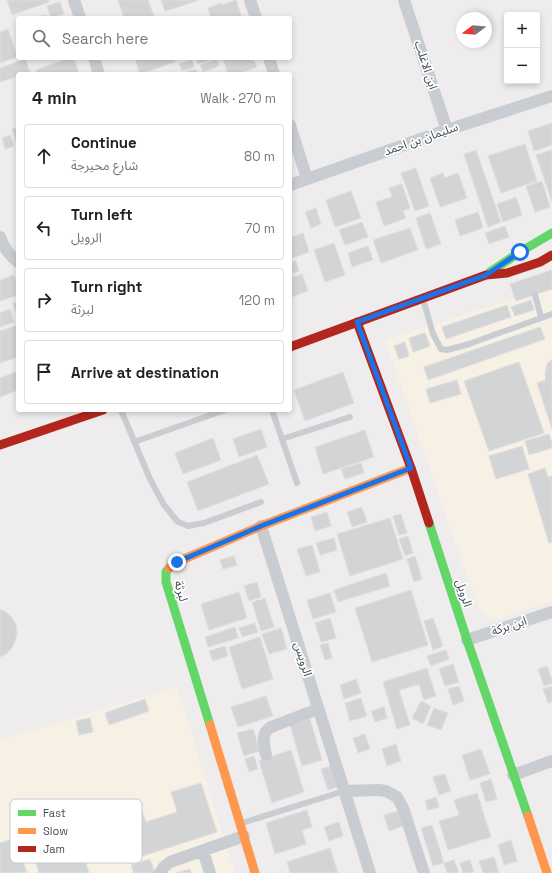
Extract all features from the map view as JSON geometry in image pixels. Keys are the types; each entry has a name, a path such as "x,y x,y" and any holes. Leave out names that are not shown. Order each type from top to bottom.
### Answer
{"street":[{"path":"74,0 79,16"},
{"path":"250,0 255,16"},
{"name":"ابن الاغلب","path":"404,0 447,130"},
{"path":"95,60 98,72"},
{"path":"270,60 273,72"},
{"name":"سليمان بن احمد","path":"292,184 447,130 552,96"},
{"path":"292,131 307,179"},
{"path":"293,343 357,322 486,275 552,233"},
{"path":"0,237 10,256 16,260"},
{"path":"486,275 526,269 552,255"},
{"name":"الرويل","path":"357,322 411,468 467,640 513,775 548,871"},
{"path":"0,445 97,412"},
{"name":"لبرثة","path":"255,873 166,582 166,570 177,562 261,526 411,468"},
{"name":"الرويس","path":"261,526 370,873"},
{"name":"ابن بركة","path":"467,640 552,612"},
{"path":"266,755 263,741 266,730 318,709"},
{"path":"513,775 552,761"},
{"path":"344,791 379,790 386,791 396,797 403,808 424,873"},
{"path":"160,873 170,862 244,836"},
{"path":"203,851 210,873"}],"lane":[{"path":"535,295 541,317"},
{"path":"423,298 433,334 441,349 447,350 469,344 552,314"},
{"path":"122,412 150,479 164,505 178,522 188,526 204,523 261,502"},
{"path":"134,442 219,412"},
{"path":"273,412 297,483"},
{"path":"282,439 350,417"},
{"path":"240,823 344,791"}],"shaded area":[{"path":"552,286 552,601 493,621 479,611 385,340"},
{"path":"177,687 235,873 0,873 0,740"}],"building":[{"path":"7,0 49,0 49,2 12,15"},
{"path":"118,0 148,0 154,16 123,16"},
{"path":"161,0 197,0 197,1 165,11"},
{"path":"236,0 241,16 210,16 208,8 221,3 222,5"},
{"path":"60,2 64,14 50,16 47,6"},
{"path":"8,29 16,57 0,63 0,32"},
{"path":"25,60 30,72 16,72 16,77 0,82 0,68"},
{"path":"64,60 75,60 78,72 36,72 36,70"},
{"path":"136,60 174,60 175,62 146,72 139,72"},
{"path":"192,60 194,67 182,71 179,64"},
{"path":"197,60 209,60 198,64"},
{"path":"217,60 219,66 203,72 200,65"},
{"path":"224,60 254,60 257,67 243,72 227,72"},
{"path":"196,69 197,72 186,72"},
{"path":"552,123 552,145 534,151 528,131"},
{"path":"16,128 16,142 12,129"},
{"path":"10,135 14,146 5,149 2,138"},
{"path":"525,144 537,181 501,193 488,156"},
{"path":"476,150 501,222 488,227 464,154"},
{"path":"552,150 552,202 536,155"},
{"path":"416,168 429,206 415,211 401,173"},
{"path":"443,173 445,178 458,173 467,198 440,207 430,178"},
{"path":"542,181 550,207 535,212 526,186"},
{"path":"402,184 410,208 403,211 406,218 384,226 376,202 392,197 389,188"},
{"path":"351,191 361,218 335,227 326,200"},
{"path":"516,197 522,215 503,222 497,204"},
{"path":"316,208 321,224 311,228 305,212"},
{"path":"478,212 483,228 460,236 455,220"},
{"path":"430,213 441,244 426,249 416,218"},
{"path":"362,222 368,237 345,245 339,230"},
{"path":"505,226 509,237 489,244 485,233"},
{"path":"410,228 418,250 381,263 373,240"},
{"path":"303,233 309,252 292,258 292,237"},
{"path":"334,243 345,275 325,282 314,250"},
{"path":"368,246 373,260 352,267 348,253"},
{"path":"296,261 299,271 292,273 292,262"},
{"path":"552,270 552,289 516,301 510,284"},
{"path":"302,274 308,291 292,297 292,277"},
{"path":"14,275 16,281 16,296 0,301 0,280"},
{"path":"531,300 534,310 515,316 511,307"},
{"path":"16,303 16,312 13,304"},
{"path":"507,305 511,317 446,339 442,327"},
{"path":"10,309 14,322 0,327 0,313"},
{"path":"16,326 16,358 0,363 0,331"},
{"path":"540,327 545,339 428,380 424,367"},
{"path":"425,333 430,346 413,352 409,338"},
{"path":"405,342 409,356 399,359 394,346"},
{"path":"552,359 552,429 537,383 546,380 546,368"},
{"path":"519,362 544,433 489,451 464,381"},
{"path":"16,372 16,391 0,397 0,378"},
{"path":"343,372 354,403 305,421 294,390"},
{"path":"457,380 461,394 430,403 426,389"},
{"path":"261,429 267,447 239,457 233,439"},
{"path":"365,430 374,457 323,474 315,447"},
{"path":"549,434 552,448 529,455 525,441"},
{"path":"213,438 221,460 183,474 175,453"},
{"path":"522,446 529,469 496,479 489,456"},
{"path":"257,455 269,484 198,511 187,482"},
{"path":"361,463 364,473 345,479 341,469"},
{"path":"545,468 548,477 552,476 552,542 549,543 528,474"},
{"path":"362,507 367,522 352,527 347,512"},
{"path":"327,512 331,526 315,531 311,517"},
{"path":"401,514 407,533 399,535 393,516"},
{"path":"390,518 403,559 350,576 337,534"},
{"path":"408,536 413,553 405,556 399,539"},
{"path":"334,538 337,550 320,555 316,543"},
{"path":"312,545 320,572 306,576 297,549"},
{"path":"234,556 237,565 223,569 220,560"},
{"path":"415,556 422,579 414,582 407,559"},
{"path":"386,573 390,586 338,602 334,590"},
{"path":"257,582 261,597 249,601 244,586"},
{"path":"411,590 428,645 372,662 355,608"},
{"path":"239,592 247,618 209,630 201,604"},
{"path":"330,593 336,612 313,619 307,600"},
{"path":"265,598 274,627 261,631 252,602"},
{"path":"0,609 12,618 16,625 17,633 12,648 0,657"},
{"path":"330,618 336,638 321,642 315,623"},
{"path":"433,618 443,646 433,650 424,621"},
{"path":"255,623 258,632 242,637 239,628"},
{"path":"235,627 238,638 208,647 205,637"},
{"path":"281,628 287,649 269,654 262,634"},
{"path":"260,637 273,679 242,689 229,647"},
{"path":"328,643 332,658 325,660 320,645"},
{"path":"225,646 228,656 213,661 209,651"},
{"path":"446,650 449,659 431,666 427,656"},
{"path":"453,664 459,682 445,686 439,669"},
{"path":"547,666 552,683 544,686 538,669"},
{"path":"427,668 436,696 424,700 419,684 399,690 410,725 397,729 383,682"},
{"path":"356,679 361,693 344,699 340,685"},
{"path":"459,686 464,701 453,705 448,689"},
{"path":"552,686 552,702 548,703 543,689"},
{"path":"266,696 273,716 238,727 231,707"},
{"path":"361,698 367,716 350,721 345,703"},
{"path":"145,699 149,711 109,725 105,713"},
{"path":"421,701 431,706 423,724 412,718"},
{"path":"384,707 387,718 375,722 371,711"},
{"path":"434,708 448,713 441,730 427,725"},
{"path":"90,718 93,732 79,735 76,721"},
{"path":"310,719 322,760 302,766 290,725"},
{"path":"253,729 260,751 244,756 237,733"},
{"path":"365,734 370,749 358,753 353,738"},
{"path":"396,744 401,761 387,766 382,749"},
{"path":"481,749 490,774 470,780 462,755"},
{"path":"291,750 304,792 272,803 259,761"},
{"path":"254,756 258,769 249,772 245,759"},
{"path":"334,765 340,786 328,790 321,769"},
{"path":"445,774 451,791 439,795 433,777"},
{"path":"491,779 497,799 486,802 480,783"},
{"path":"201,783 217,832 142,856 142,811 146,822 177,812 171,792"},
{"path":"477,793 491,837 448,850 439,821 459,815 454,800"},
{"path":"436,797 439,807 428,810 425,801"},
{"path":"307,810 312,827 302,830 306,844 275,854 266,823"},
{"path":"398,811 403,826 389,831 384,815"},
{"path":"339,822 343,836 329,841 324,827"},
{"path":"432,825 444,863 433,866 421,828"},
{"path":"10,840 10,863 23,863 27,872 0,873 0,843"},
{"path":"511,840 517,861 504,865 498,845"},
{"path":"330,848 338,873 290,873 287,862"},
{"path":"494,857 499,873 483,873 479,861"},
{"path":"150,859 155,873 134,873 131,865 142,863 142,862"},
{"path":"454,860 459,873 447,873 444,863"},
{"path":"470,860 474,872 463,873 460,863"},
{"path":"36,863 86,863 89,873 39,873"},
{"path":"190,869 191,873 176,873"}],"traffic: fast":[{"path":"490,272 552,233"},
{"path":"429,523 467,640 528,816"},
{"path":"169,568 166,572 166,582 210,725"}],"traffic: slow":[{"path":"169,568 177,562 261,526 411,468"},
{"path":"210,725 255,873"},
{"path":"528,816 547,873"}],"traffic: jam":[{"path":"292,346 486,275 507,273 540,262 552,255"},
{"path":"357,322 411,468 429,523"},
{"path":"0,445 97,412"}],"route":[{"path":"177,562 261,526 411,468 357,322 486,275 520,252"}]}
